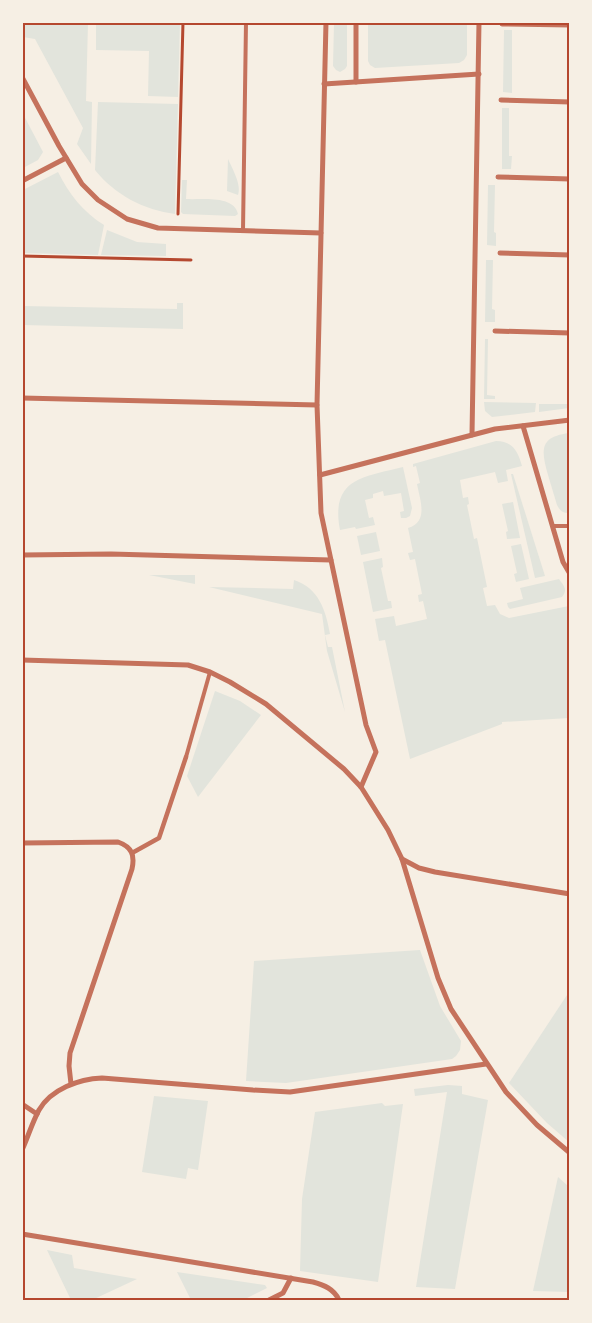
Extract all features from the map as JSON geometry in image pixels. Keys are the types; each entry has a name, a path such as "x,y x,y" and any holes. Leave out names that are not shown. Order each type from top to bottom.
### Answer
{"street":[{"path":"326,22 317,405 321,512 366,725 376,752 361,787"},
{"path":"356,22 356,82"},
{"path":"472,435 479,22"},
{"path":"502,24 570,25"},
{"path":"324,84 479,74"},
{"path":"22,77 82,184 104,206 127,219 158,228 322,233"},
{"path":"501,100 570,102"},
{"path":"22,181 66,158"},
{"path":"498,177 570,179"},
{"path":"500,253 570,255"},
{"path":"495,331 570,332"},
{"path":"22,398 317,405"},
{"path":"320,475 495,429 570,420"},
{"path":"523,426 563,562 570,574"},
{"path":"22,554 111,554 330,560"},
{"path":"22,660 188,665 210,672 266,704 344,769 361,787 388,830 402,859 438,978 451,1009 506,1092 537,1125 570,1153"},
{"path":"132,853 159,838 186,757"},
{"path":"22,843 113,842 128,847 134,860 70,1052 71,1084"},
{"path":"402,859 419,868 435,872 570,894"},
{"path":"22,1150 37,1114 46,1101 71,1084 81,1081 102,1078 290,1092 486,1064"},
{"path":"22,1104 37,1114"},
{"path":"22,1234 313,1282 329,1288 339,1300"},
{"path":"269,1300 283,1293 292,1278"}],"lane":[{"path":"244,230 246,22"},
{"path":"553,526 570,526"},
{"path":"186,757 210,672"}],"path":[{"path":"178,214 183,22"},
{"path":"22,256 191,260"}],"shaded area":[{"path":"23,22 88,23 86,101 92,102 91,164 77,144 83,128 35,39 23,37"},
{"path":"96,23 180,23 178,97 148,96 149,51 96,50"},
{"path":"334,23 347,23 347,66 340,72 333,66"},
{"path":"368,23 467,23 467,55 459,63 375,68 368,61"},
{"path":"504,30 512,30 512,93 503,92"},
{"path":"98,102 178,104 175,214 152,209 131,200 112,187 95,170"},
{"path":"502,108 509,108 509,156 512,156 511,169 502,169"},
{"path":"22,112 43,152 38,160 23,168"},
{"path":"228,159 238,182 238,195 227,191"},
{"path":"58,172 77,202 104,225 98,255 23,253 23,190"},
{"path":"182,180 187,180 186,199 224,201 235,208 238,214 235,216 183,214 181,212"},
{"path":"488,185 495,185 494,232 496,233 496,246 487,245"},
{"path":"107,230 137,242 166,244 166,256 101,255"},
{"path":"486,260 493,260 492,309 495,310 495,322 485,322"},
{"path":"177,303 183,303 183,329 23,325 23,306 177,309"},
{"path":"485,339 488,339 487,395 495,396 495,399 484,399"},
{"path":"484,402 536,403 535,412 492,417 485,411"},
{"path":"539,404 569,404 569,408 539,412"},
{"path":"569,433 569,513 565,513 557,505 544,452 547,441 559,435"},
{"path":"496,441 511,445 519,456 522,466 506,470 508,481 498,483 495,472 460,480 463,498 468,497 469,504 467,505 474,539 477,538 487,587 483,588 487,606 495,605 500,614 509,618 569,606 569,718 502,722 502,724 410,759 385,640 379,641 375,619 394,616 396,626 427,619 423,601 419,602 418,595 422,594 415,559 410,560 408,553 413,552 408,528 419,521 422,510 417,484 420,483 416,466 413,467 413,464"},
{"path":"403,467 412,508 410,516 401,518 400,512 404,511 401,493 384,496 383,491 373,494 373,498 365,500 369,518 373,517 375,525 340,530 338,513 340,500 345,490 363,478"},
{"path":"511,474 513,474 545,576 535,578"},
{"path":"513,502 520,538 507,539 506,532 508,531 502,504"},
{"path":"376,532 380,551 361,555 357,536"},
{"path":"521,544 529,579 516,582 514,574 517,573 511,546"},
{"path":"382,558 383,567 381,568 388,601 391,601 392,608 373,612 363,562"},
{"path":"149,575 195,575 195,584"},
{"path":"559,579 565,590 562,597 510,609 508,607 507,603 523,599 520,588"},
{"path":"294,580 310,589 320,601 330,634 325,635 328,647 332,647 345,712 327,651 322,614 209,587 293,589"},
{"path":"215,691 240,701 261,715 198,797 187,776"},
{"path":"420,950 440,1006 461,1041 460,1050 456,1056 452,1059 286,1083 246,1081 254,961"},
{"path":"569,992 569,1142 547,1123 509,1083"},
{"path":"448,1085 462,1086 462,1094 488,1100 455,1289 416,1287 447,1092 415,1096 414,1089"},
{"path":"154,1096 208,1101 198,1170 188,1168 186,1179 142,1172"},
{"path":"382,1103 385,1106 403,1104 378,1282 300,1271 302,1199 315,1112"},
{"path":"558,1177 569,1187 569,1292 533,1291"},
{"path":"47,1250 72,1255 74,1268 137,1279 92,1300 71,1300"},
{"path":"177,1272 265,1285 267,1288 243,1300 191,1300"}]}
